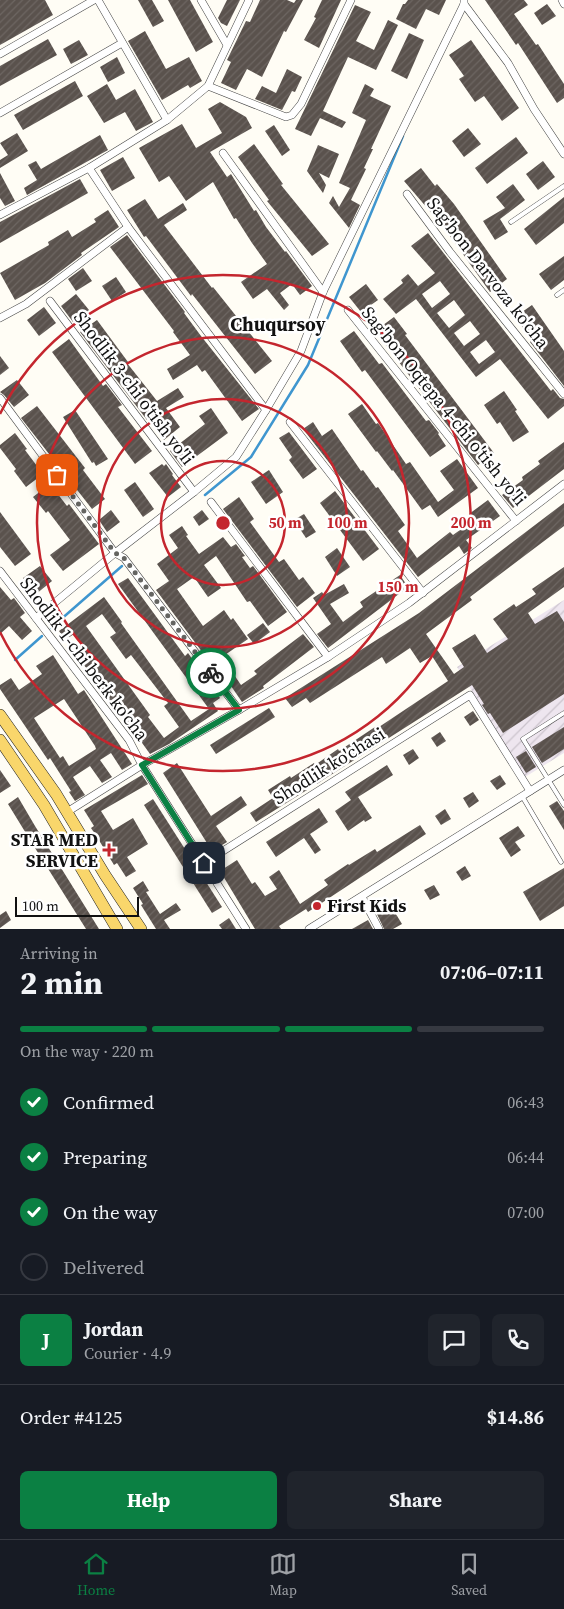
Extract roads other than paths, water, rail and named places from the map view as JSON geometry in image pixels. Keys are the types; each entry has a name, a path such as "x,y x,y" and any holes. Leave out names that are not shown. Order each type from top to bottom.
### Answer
{"main road":[{"path":"0,715 38,766 105,875 141,929"},
{"path":"0,740 53,821 117,929"},
{"path":"53,821 67,812"}],"street":[{"path":"0,54 96,0 167,120"},
{"path":"201,0 227,45"},
{"path":"0,214 89,168 167,120 208,86 249,0"},
{"path":"208,86 286,118 292,115 301,104 351,0"},
{"path":"562,0 564,4"},
{"path":"36,618 236,457 301,351 323,292 464,2 508,62 534,109 564,154"},
{"path":"0,113 122,43"},
{"path":"223,154 323,292"},
{"path":"89,168 128,226 266,410"},
{"name":"Sag'bon Darvoza ko'cha","path":"407,194 450,252 564,394"},
{"path":"0,318 26,304 128,226"},
{"name":"Shodlik 3-chi o'tish yo'li","path":"50,301 194,492"},
{"name":"Sag'bon Oqtepa 4-chi o'tish yo'li","path":"348,310 516,521"},
{"path":"0,398 115,553 124,558 239,710"},
{"path":"290,422 423,593"},
{"path":"67,812 142,765 328,657 423,593 564,484"},
{"path":"211,502 328,657"},
{"name":"Shodlik 1-chi berk ko'cha","path":"0,571 129,740 142,765 246,929"},
{"name":"Shodlik ko'chasi","path":"204,863 470,695 530,791"},
{"path":"309,929 564,770"},
{"path":"362,897 379,929"}],"lane":[{"path":"511,222 564,186"},
{"path":"557,295 564,290"},
{"path":"564,714 523,739 564,805"},
{"path":"522,796 561,862"}],"waterway":[{"path":"205,495 251,457 308,365 403,136"},
{"path":"51,628 122,566"},
{"path":"15,660 42,636"}],"place":[{"name":"STAR MED SERVICE","path":"109,850"},
{"name":"First Kids","path":"317,906"}],"district":[{"name":"Chuqursoy","path":"278,324"}]}
